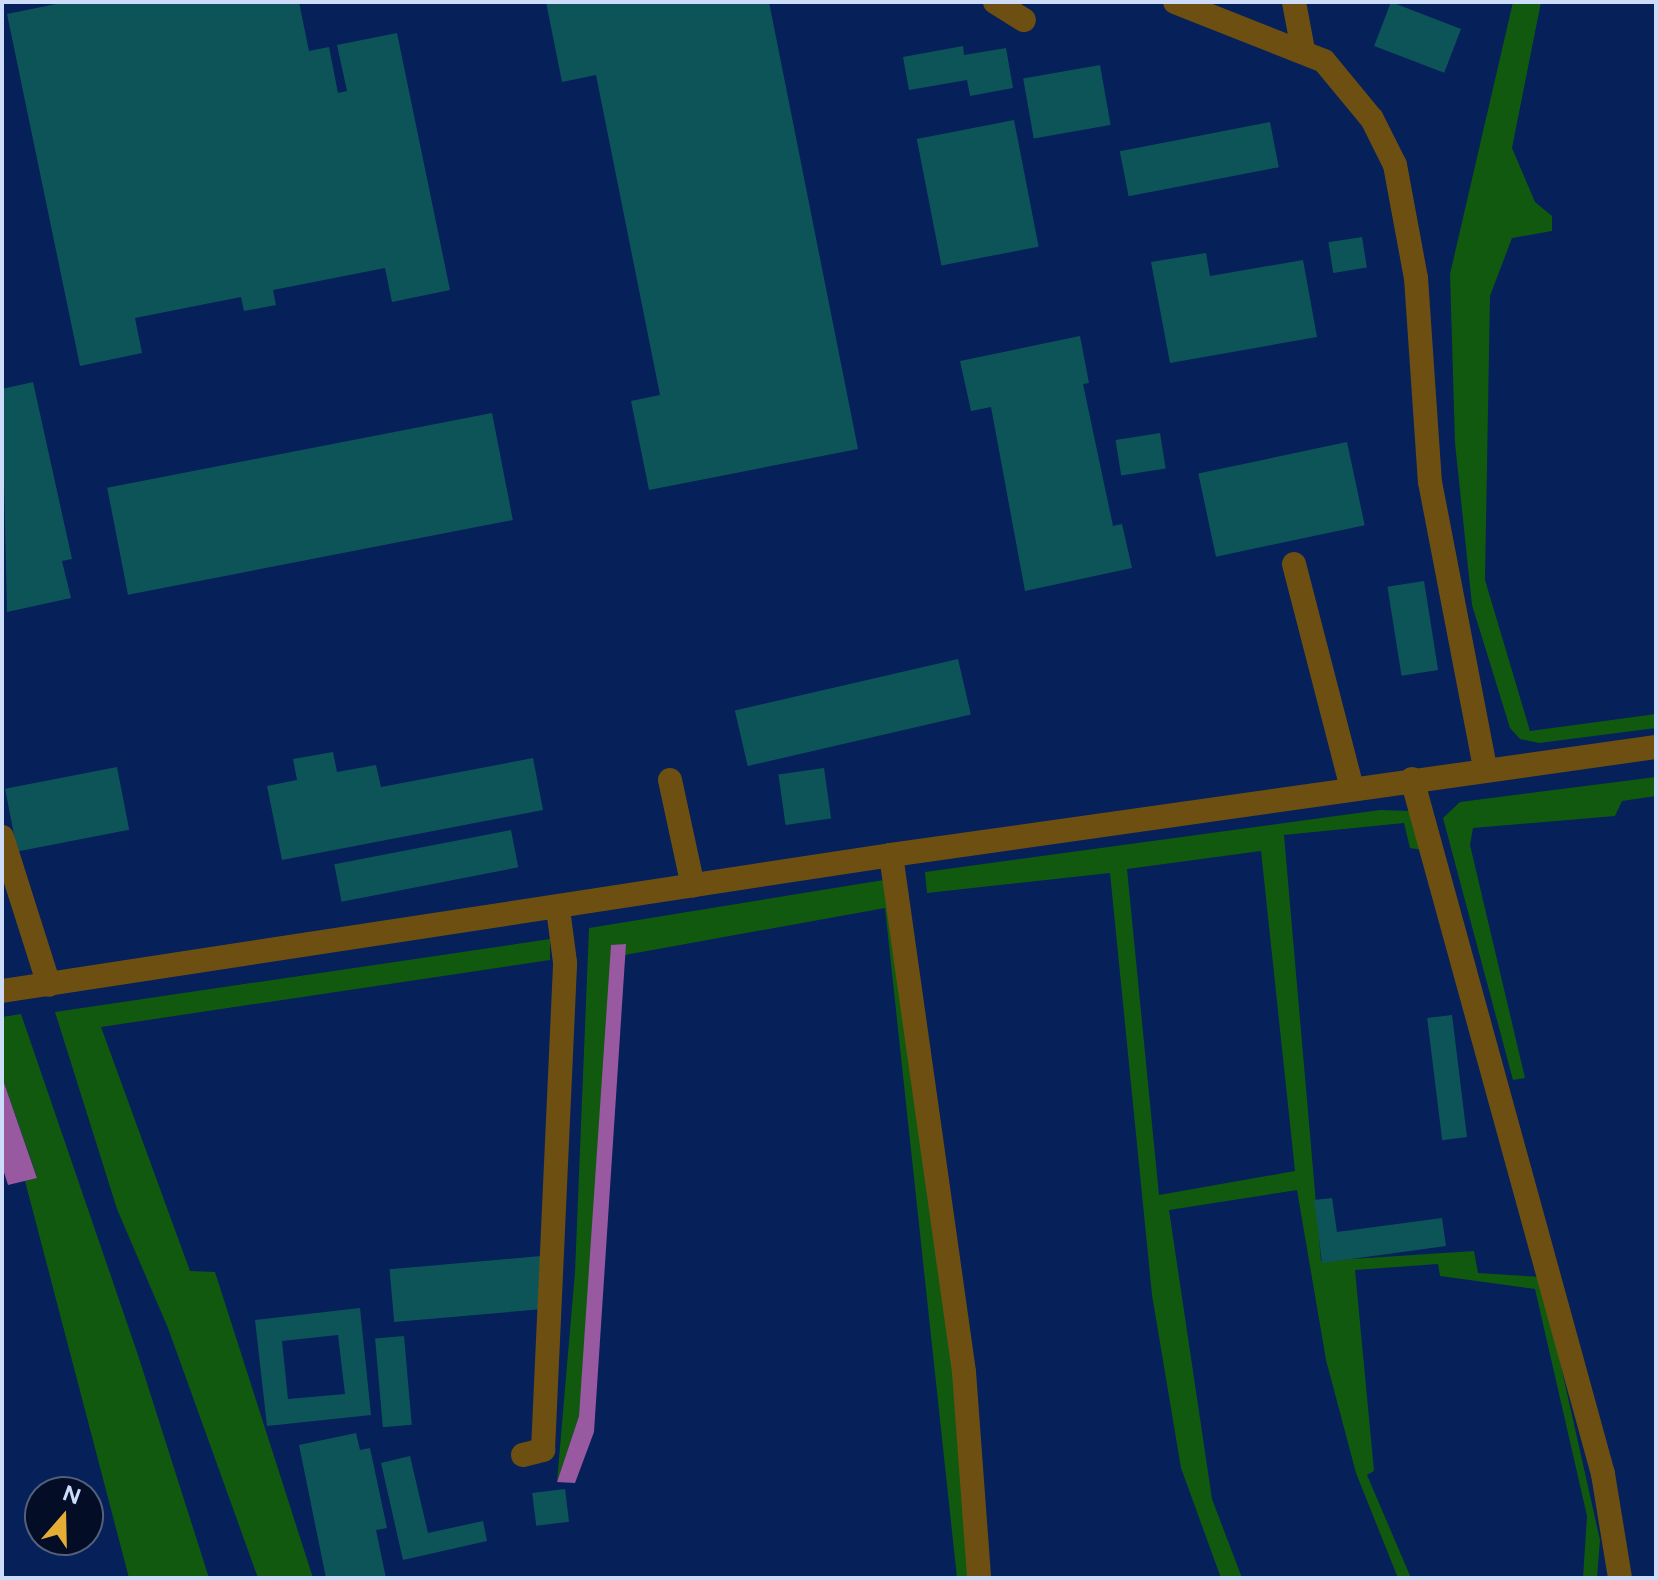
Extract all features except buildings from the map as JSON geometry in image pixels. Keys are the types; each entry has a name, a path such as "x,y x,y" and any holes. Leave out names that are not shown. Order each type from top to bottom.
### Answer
{"street":[{"path":"995,2 1024,20"},
{"path":"1175,2 1225,27 1303,50 1324,61 1354,93 1395,165 1416,278 1430,482 1485,768"},
{"path":"1294,2 1303,50"},
{"path":"1294,564 1352,788"},
{"path":"2,991 558,909 891,855 1485,768 1656,747"},
{"path":"1412,779 1603,1474 1620,1578"},
{"path":"670,780 693,886"},
{"path":"2,837 49,985"},
{"path":"891,855 964,1372 979,1578"},
{"path":"523,1455 543,1450 565,962 558,909"}],"green space":[{"path":"1513,2 1541,2 1512,148 1535,202 1552,216 1552,231 1512,238 1490,296 1485,580 1530,731 1656,714 1656,728 1539,743 1520,739 1510,728 1472,605 1455,443 1450,274"},
{"path":"1656,777 1656,796 1622,801 1615,816 1473,828 1470,845 1525,1078 1513,1080 1443,818 1460,802"},
{"path":"1380,810 1411,811 1422,850 1410,848 1404,823 1284,835 1321,1261 1474,1251 1478,1273 1541,1277 1600,1540 1597,1578 1583,1578 1587,1516 1535,1289 1440,1276 1438,1264 1355,1270 1374,1471 1367,1475 1411,1578 1398,1578 1356,1473 1326,1360 1297,1190 1169,1210 1212,1499 1242,1578 1221,1578 1181,1468 1152,1295 1110,873 927,893 925,872","holes":["1261,851 1295,1171 1159,1195 1127,869"]},
{"path":"896,878 985,1578 957,1578 885,908 625,955 579,1416 557,1482 575,1272 589,928"},
{"path":"550,939 550,960 101,1027 190,1271 215,1272 313,1578 258,1578 168,1328 117,1209 55,1012"},
{"path":"21,1014 138,1355 209,1578 129,1578 25,1181 37,1177 2,1077 2,1017"}],"shaded area":[{"path":"626,944 594,1432 575,1483 557,1482 579,1416 611,945"},
{"path":"2,1077 37,1178 8,1185 2,1166"}]}
